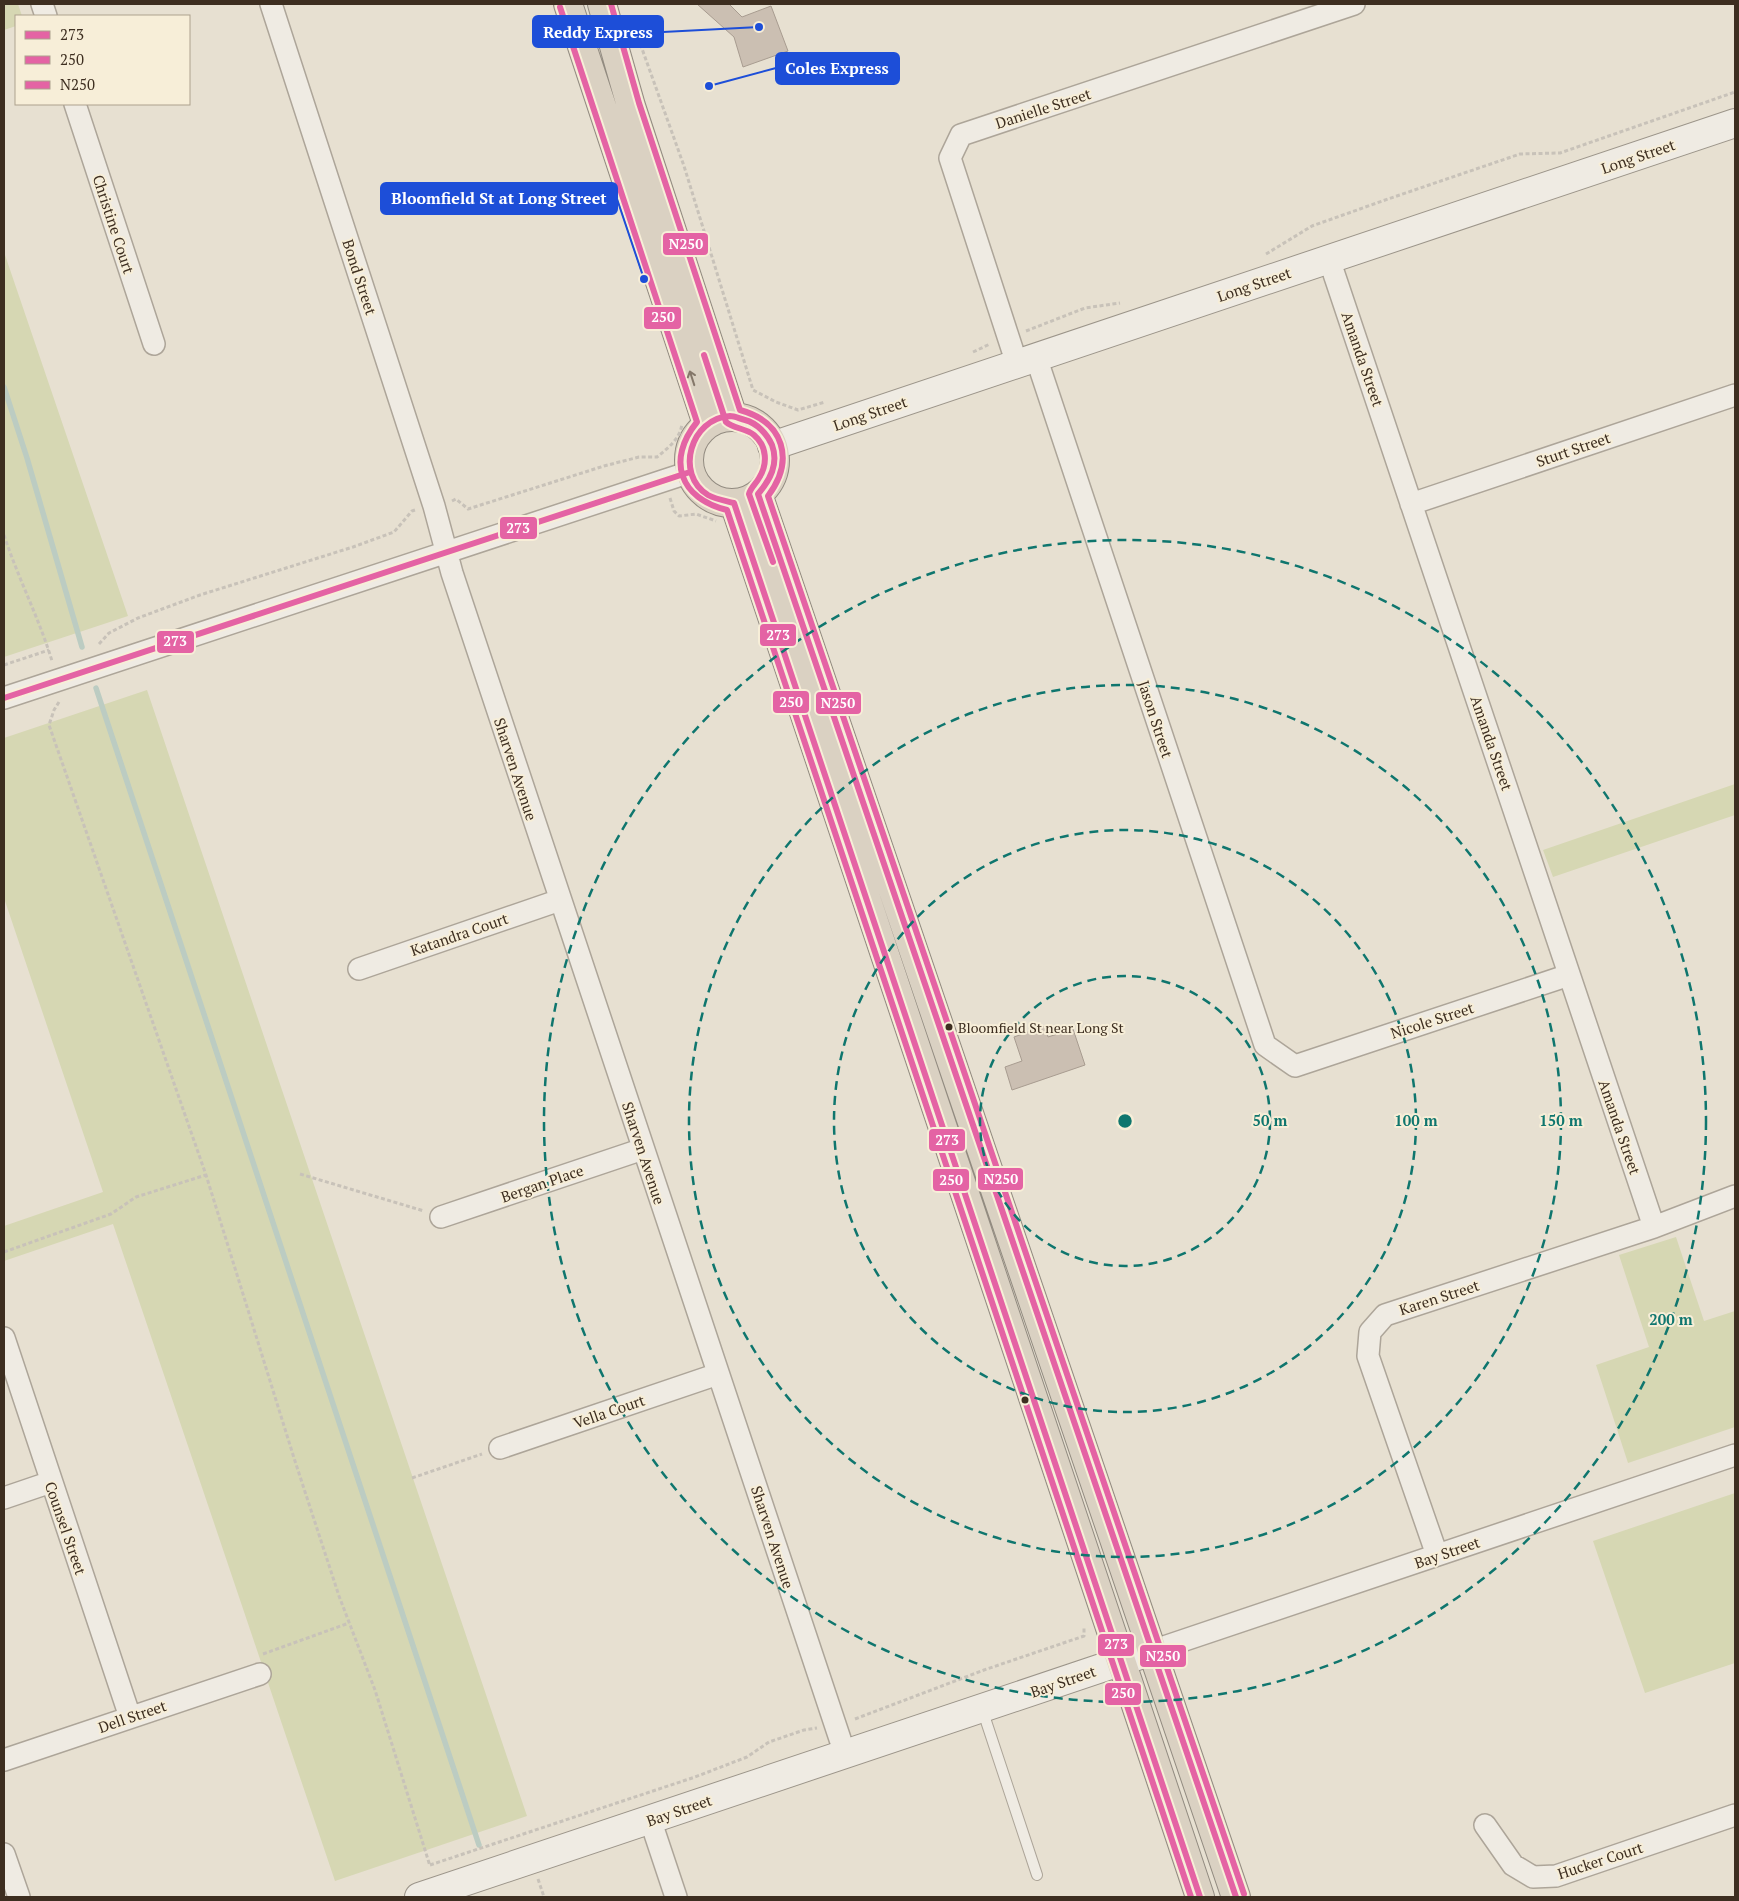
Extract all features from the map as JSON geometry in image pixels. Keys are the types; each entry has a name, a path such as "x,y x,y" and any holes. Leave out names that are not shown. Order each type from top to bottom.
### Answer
{"highway":[{"path":"568,4 695,423 697,434 691,445 688,458 690,472 696,485 706,495 719,502 746,499 767,484 773,472 775,459 772,446 766,434 757,425 746,419 733,417 695,423"},
{"path":"602,4 631,106 733,417"},
{"path":"746,499 1152,1651 1236,1897"},
{"path":"746,499 1121,1661 1200,1897"}],"street":[{"name":"Bond Street","path":"271,4 447,551"},
{"name":"Danielle Street","path":"1027,361 1008,337 950,158 961,135 1354,4"},
{"name":"Christine Court","path":"75,105 154,344"},
{"name":"Long Street","path":"772,446 1735,123"},
{"name":"Amanda Street","path":"1329,259 1654,1227"},
{"name":"Jason Street","path":"1027,361 1265,1045 1295,1066"},
{"name":"Sturt Street","path":"1411,504 1735,395"},
{"path":"4,698 690,472"},
{"name":"Sharven Avenue","path":"447,551 452,573 560,900 845,1754"},
{"name":"Katandra Court","path":"359,969 560,900"},
{"name":"Nicole Street","path":"1295,1066 1569,975"},
{"name":"Bergan Place","path":"441,1217 643,1149"},
{"name":"Karen Street","path":"1437,1555 1368,1356 1370,1332 1386,1315 1654,1227 1735,1196"},
{"name":"Counsel Street","path":"4,1338 130,1717"},
{"name":"Vella Court","path":"500,1448 718,1374"},
{"name":"Bay Street","path":"429,1894 1735,1455"},
{"path":"4,1498 51,1482"},
{"name":"Dell Street","path":"4,1760 260,1674"},
{"name":"Hucker Court","path":"1485,1825 1513,1865 1533,1877 1556,1876 1735,1815"},
{"path":"650,1819 676,1897"},
{"path":"4,1854 19,1897"}],"lane":[{"path":"981,1708 1037,1875"}],"path":[{"path":"636,31 684,166 753,390 776,402 798,410 833,399"},
{"path":"1266,254 1312,226 1388,199 1520,154 1560,153 1735,92"},
{"path":"966,356 982,347 1050,323 1085,308 1123,302"},
{"path":"95,649 109,633 138,618 200,595 353,547 394,532 412,511 456,499 468,509 604,466 639,457 657,457 674,442 681,430 695,423"},
{"path":"4,534 14,567 38,619 54,664"},
{"path":"4,665 49,650"},
{"path":"64,695 54,710 49,725 206,1175 294,1458 349,1623 375,1690 430,1865 429,1894"},
{"path":"300,1174 441,1217"},
{"path":"4,1252 111,1214 136,1197 206,1175"},
{"path":"412,1478 500,1448"},
{"path":"260,1674 258,1655 349,1623"},
{"path":"430,1865 694,1777 748,1757 769,1742 804,1730 836,1726 984,1670 1084,1636"}],"green space":[{"path":"4,4 18,4 22,15 15,15 15,26 4,30"},
{"path":"4,252 128,616 4,657"},
{"path":"147,690 527,1816 335,1881 113,1224 4,1261 4,1226 103,1192 4,898 4,738"},
{"path":"1735,784 1735,815 1553,877 1543,850"},
{"path":"1676,1237 1704,1321 1735,1311 1735,1427 1628,1463 1596,1365 1649,1347 1619,1255"},
{"path":"1735,1493 1735,1663 1645,1693 1593,1541"}],"building":[{"path":"697,4 729,4 742,17 771,6 788,51 743,67 734,37"},
{"path":"1045,1026 1048,1037 1073,1029 1085,1065 1012,1090 1005,1067 1022,1061 1014,1037"}],"waterway":[{"path":"4,387 27,458 82,647"},
{"path":"96,688 479,1845"}],"transit line":[{"name":"N250","path":"611,4 639,103 740,410 767,423 781,444 783,456 781,469 768,496 1244,1894"},
{"name":"250","path":"560,7 697,422 687,436 682,450 680,464 683,476 689,487 698,497 711,505 727,510 1191,1897"},
{"name":"250","path":"704,355 726,422 754,435 762,444 765,455 764,467 749,494 773,562"},
{"name":"273","path":"1200,1897 734,503 708,495 698,486 692,474 690,461 692,448 697,436 705,426 716,419 732,416 749,421 761,429 772,445 774,465 770,477 758,494 1236,1897"},
{"name":"273","path":"4,698 690,472"}],"place":[{"name":"Reddy Express","path":"759,27"},
{"name":"Coles Express","path":"709,86"},
{"name":"Bloomfield St at Long Street","path":"644,279"},
{"name":"Bloomfield St near Long St","path":"949,1027"}]}
